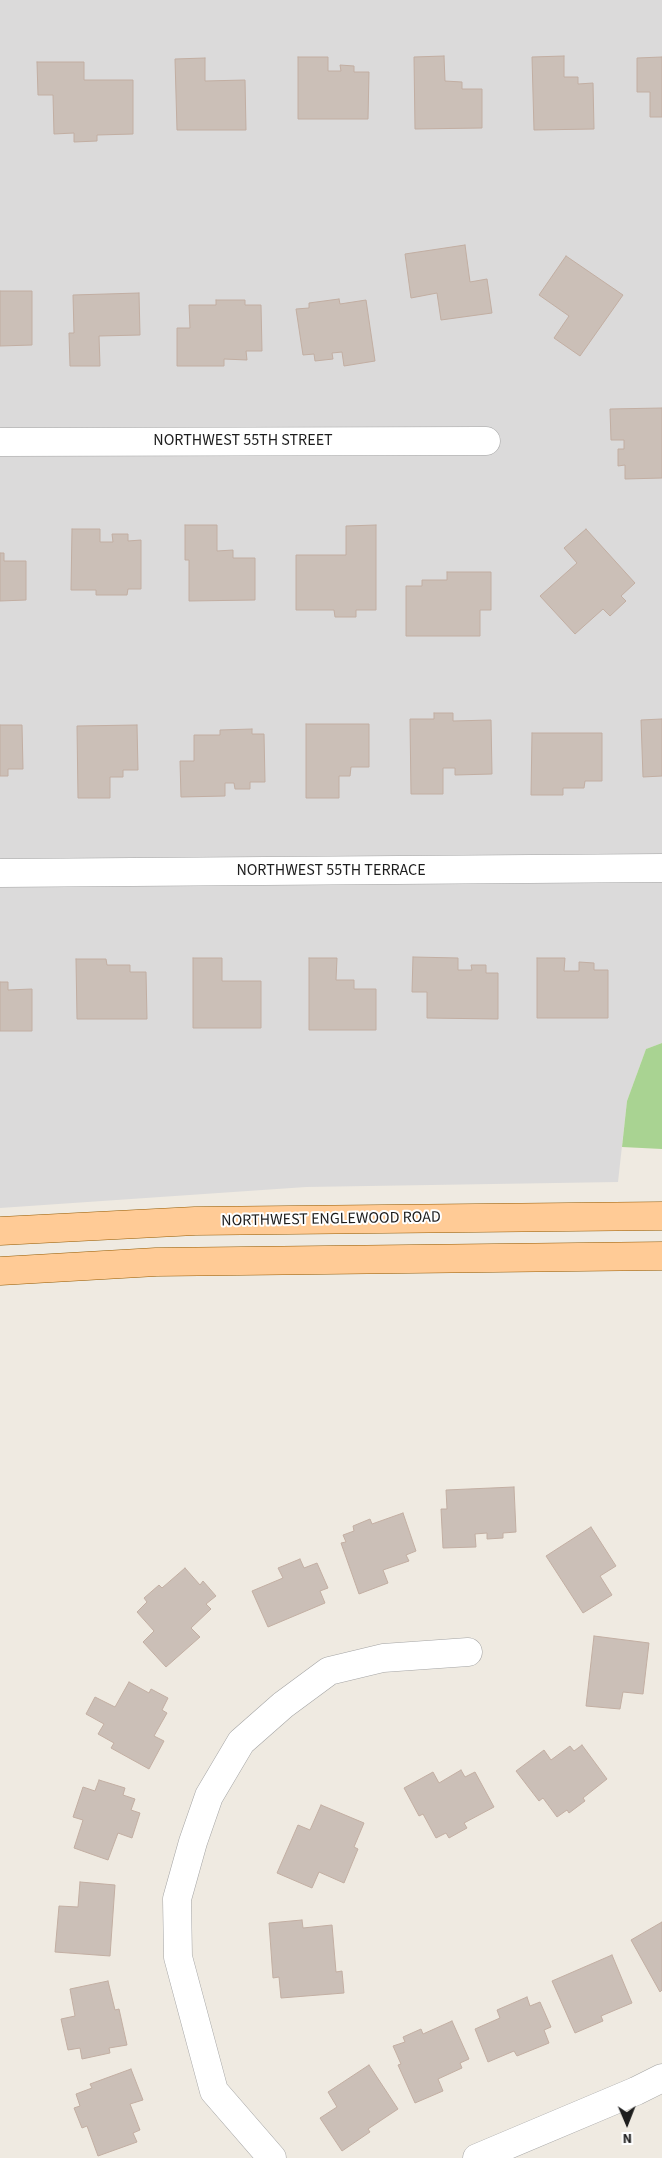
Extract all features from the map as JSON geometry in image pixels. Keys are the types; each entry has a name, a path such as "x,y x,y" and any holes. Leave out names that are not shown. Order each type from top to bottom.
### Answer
{"main road":[{"name":"NORTHWEST ENGLEWOOD ROAD","path":"0,1231 195,1221 662,1216"},
{"path":"0,1271 156,1262 662,1256"}],"street":[{"name":"NORTHWEST 55TH STREET","path":"0,442 486,441"},
{"name":"NORTHWEST 55TH TERRACE","path":"0,873 662,868"},
{"path":"272,2158 214,2091 178,1956 177,1899 193,1842 209,1796 242,1742 283,1704 329,1671 383,1658 468,1652"},
{"path":"477,2158 636,2091 662,2078"}],"shaded area":[{"path":"0,0 662,0 662,1043 646,1049 627,1101 618,1182 306,1187 0,1208"}],"green space":[{"path":"662,1043 662,1149 622,1147 627,1101 646,1049"}],"building":[{"path":"444,56 445,81 462,82 462,89 482,89 482,128 415,129 414,57"},
{"path":"564,56 564,77 578,77 578,84 593,83 594,129 534,130 532,57"},
{"path":"298,57 328,57 328,71 341,71 340,65 354,66 354,72 369,72 368,119 298,119"},
{"path":"662,57 662,117 650,117 650,92 637,92 637,58"},
{"path":"205,58 205,81 245,80 246,130 177,130 175,59"},
{"path":"37,62 84,62 84,80 133,80 133,134 97,135 97,141 74,142 74,133 54,134 53,95 38,95"},
{"path":"465,245 470,282 487,279 492,313 441,320 437,293 411,298 405,254"},
{"path":"566,256 623,295 580,356 554,338 569,316 539,295"},
{"path":"0,291 32,291 32,345 0,346"},
{"path":"139,293 140,335 99,336 100,366 70,366 69,333 74,333 73,295"},
{"path":"339,299 340,304 366,300 375,361 344,366 342,352 332,353 333,359 315,361 314,354 303,355 296,309 309,308 309,303"},
{"path":"216,300 245,300 245,305 261,305 262,351 246,351 247,360 224,359 224,366 177,366 177,328 190,328 189,305 216,305"},
{"path":"662,408 662,478 625,479 625,465 618,466 618,449 624,449 624,440 611,440 610,409"},
{"path":"185,525 217,525 217,551 233,550 233,558 255,558 255,600 189,601 189,560 185,560"},
{"path":"376,525 376,610 356,610 356,617 335,617 334,610 296,610 296,555 346,555 346,526"},
{"path":"72,529 100,529 100,542 113,542 112,534 128,534 128,541 141,540 141,589 128,589 127,595 96,595 96,590 71,590"},
{"path":"586,529 635,583 621,596 626,601 610,616 603,609 575,634 540,596 577,563 564,548"},
{"path":"0,553 4,553 4,561 26,561 26,600 0,601"},
{"path":"447,572 491,572 491,610 480,610 480,636 406,636 406,586 422,586 422,580 447,580"},
{"path":"434,713 453,713 453,721 491,720 492,774 455,775 455,768 443,768 443,794 411,794 410,719 434,719"},
{"path":"662,719 662,776 643,777 641,720"},
{"path":"306,724 369,724 369,767 351,767 350,776 339,776 339,798 306,798"},
{"path":"0,725 22,725 23,769 8,769 8,776 0,776"},
{"path":"137,725 138,770 123,770 123,777 110,777 110,798 78,798 77,726"},
{"path":"252,729 252,734 264,734 265,782 250,782 250,789 235,789 234,783 225,783 225,796 181,797 180,761 194,761 194,735 220,735 220,730"},
{"path":"532,733 602,733 602,781 585,781 584,788 563,788 563,795 531,795"},
{"path":"413,957 458,958 458,970 472,970 471,965 486,965 486,973 498,973 498,1019 427,1018 427,992 412,992"},
{"path":"193,958 222,958 222,981 261,981 261,1028 193,1028"},
{"path":"309,958 337,958 336,980 354,980 354,989 376,989 376,1030 309,1030"},
{"path":"537,958 565,958 564,971 579,971 579,962 594,963 594,970 608,970 608,1018 537,1018"},
{"path":"76,959 106,959 107,965 130,965 130,972 146,972 147,1019 77,1019"},
{"path":"0,982 8,982 8,990 32,989 32,1031 0,1031"},
{"path":"514,1487 516,1532 503,1533 503,1538 487,1539 487,1533 475,1534 476,1547 443,1548 441,1509 447,1509 446,1490"},
{"path":"403,1513 416,1551 406,1555 409,1561 383,1570 388,1583 359,1594 341,1543 346,1542 343,1535 354,1531 353,1526 370,1519 372,1524"},
{"path":"591,1527 616,1566 600,1576 612,1595 583,1613 546,1556"},
{"path":"300,1559 304,1568 317,1563 328,1588 320,1591 325,1603 268,1627 252,1591 283,1578 278,1568"},
{"path":"185,1568 200,1585 203,1581 216,1596 206,1604 211,1609 191,1628 200,1637 166,1667 143,1642 154,1631 137,1612 147,1602 144,1598 159,1585 162,1588"},
{"path":"594,1636 649,1643 643,1694 623,1692 620,1709 586,1706"},
{"path":"129,1682 149,1693 151,1689 168,1698 162,1710 167,1713 154,1736 164,1741 149,1769 111,1748 114,1743 98,1734 104,1724 86,1714 95,1697 115,1707"},
{"path":"582,1745 607,1779 583,1798 585,1801 569,1813 567,1810 557,1817 543,1798 539,1801 516,1771 544,1750 551,1760 570,1746 574,1751"},
{"path":"461,1770 465,1777 475,1772 494,1807 464,1823 467,1828 449,1838 446,1833 436,1838 423,1814 419,1816 404,1788 433,1772 439,1783"},
{"path":"99,1780 125,1788 123,1795 135,1799 131,1810 140,1813 132,1838 118,1833 108,1860 74,1848 83,1820 73,1817 83,1787 95,1791"},
{"path":"321,1805 364,1823 354,1847 358,1849 344,1883 319,1872 312,1888 277,1873 298,1825 310,1830"},
{"path":"80,1882 115,1885 110,1956 55,1952 59,1906 78,1907"},
{"path":"302,1920 303,1928 332,1925 336,1972 342,1971 344,1993 281,1998 279,1977 273,1978 269,1923"},
{"path":"662,1922 662,1990 660,1992 631,1940"},
{"path":"612,1955 632,2003 601,2016 603,2021 575,2033 552,1981"},
{"path":"108,1981 115,2010 119,2009 127,2045 109,2048 110,2053 82,2059 80,2048 68,2050 61,2019 75,2016 70,1989"},
{"path":"527,1997 530,2006 540,2002 551,2027 544,2030 549,2043 517,2056 514,2051 488,2062 475,2029 500,2018 497,2010"},
{"path":"452,2021 469,2059 460,2063 462,2068 438,2079 443,2091 415,2103 398,2065 401,2064 393,2046 405,2042 403,2037 421,2029 423,2034"},
{"path":"369,2065 398,2109 368,2129 370,2132 342,2151 320,2118 337,2107 328,2092"},
{"path":"131,2069 143,2100 130,2104 140,2130 133,2133 137,2142 98,2156 87,2126 82,2128 74,2108 80,2106 76,2094 92,2088 90,2084"}]}
